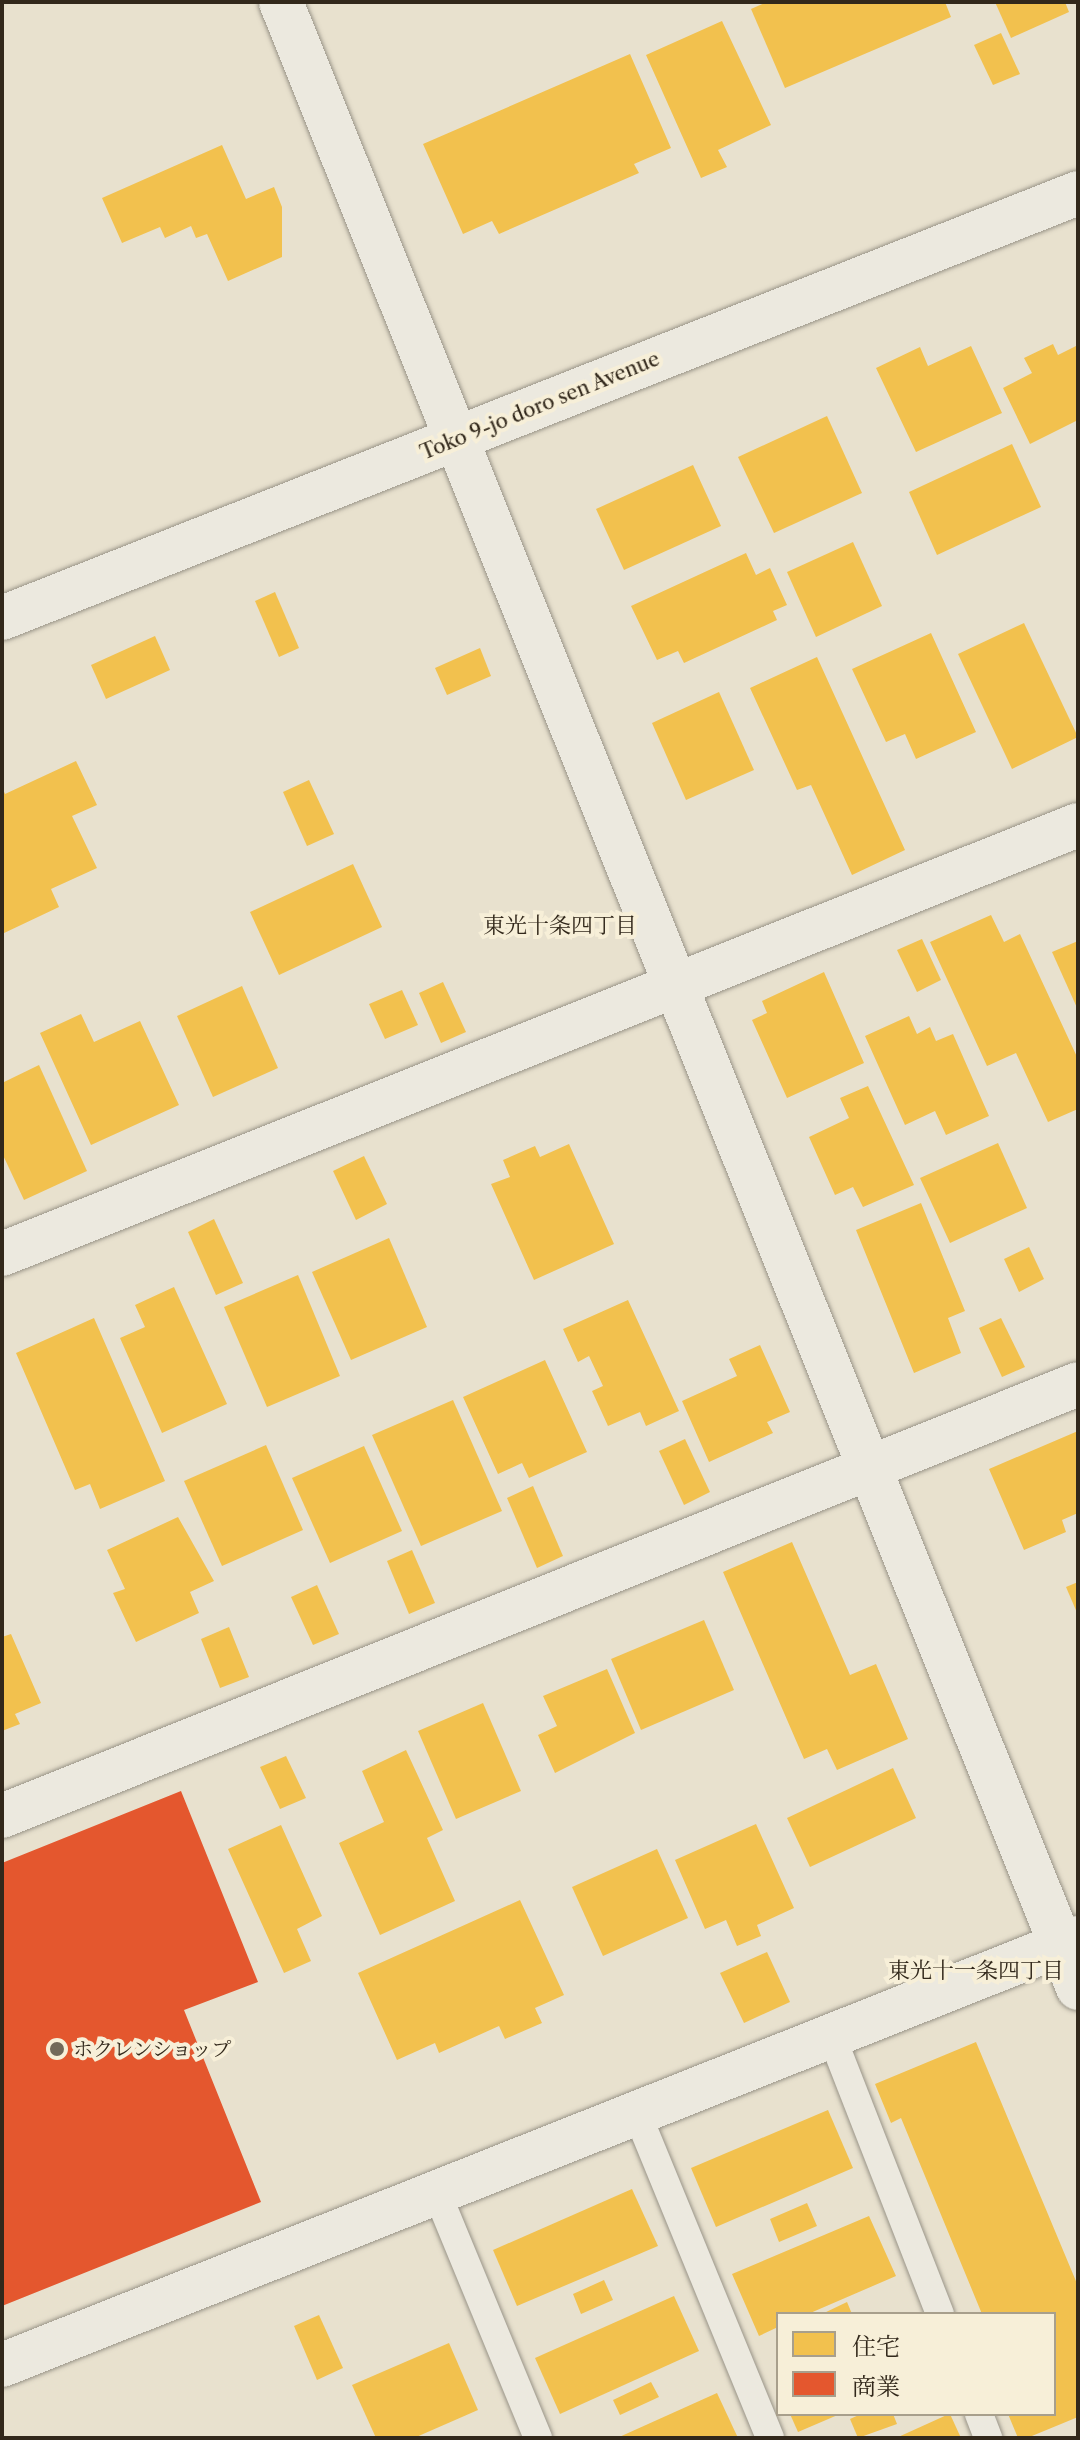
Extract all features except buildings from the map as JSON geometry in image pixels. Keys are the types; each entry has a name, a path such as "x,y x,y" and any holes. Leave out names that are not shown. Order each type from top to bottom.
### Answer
{"street":[{"path":"281,2 870,1466 1070,1942 1078,1988"},
{"name":"Toko 9-jo doro sen Avenue","path":"2,618 1078,193"},
{"path":"2,1254 1078,825"},
{"path":"2,1816 1078,1384"},
{"path":"2,2365 636,2111 1070,1942"}],"lane":[{"path":"832,2037 939,2312"},
{"path":"636,2111 770,2438"},
{"path":"437,2193 538,2438"},
{"path":"980,2416 988,2438"}],"place":[{"name":"ホクレンショップ","path":"57,2049"}],"district":[{"name":"東光十条四丁目","path":"560,926"},
{"name":"東光十一条四丁目","path":"976,1971"}]}
